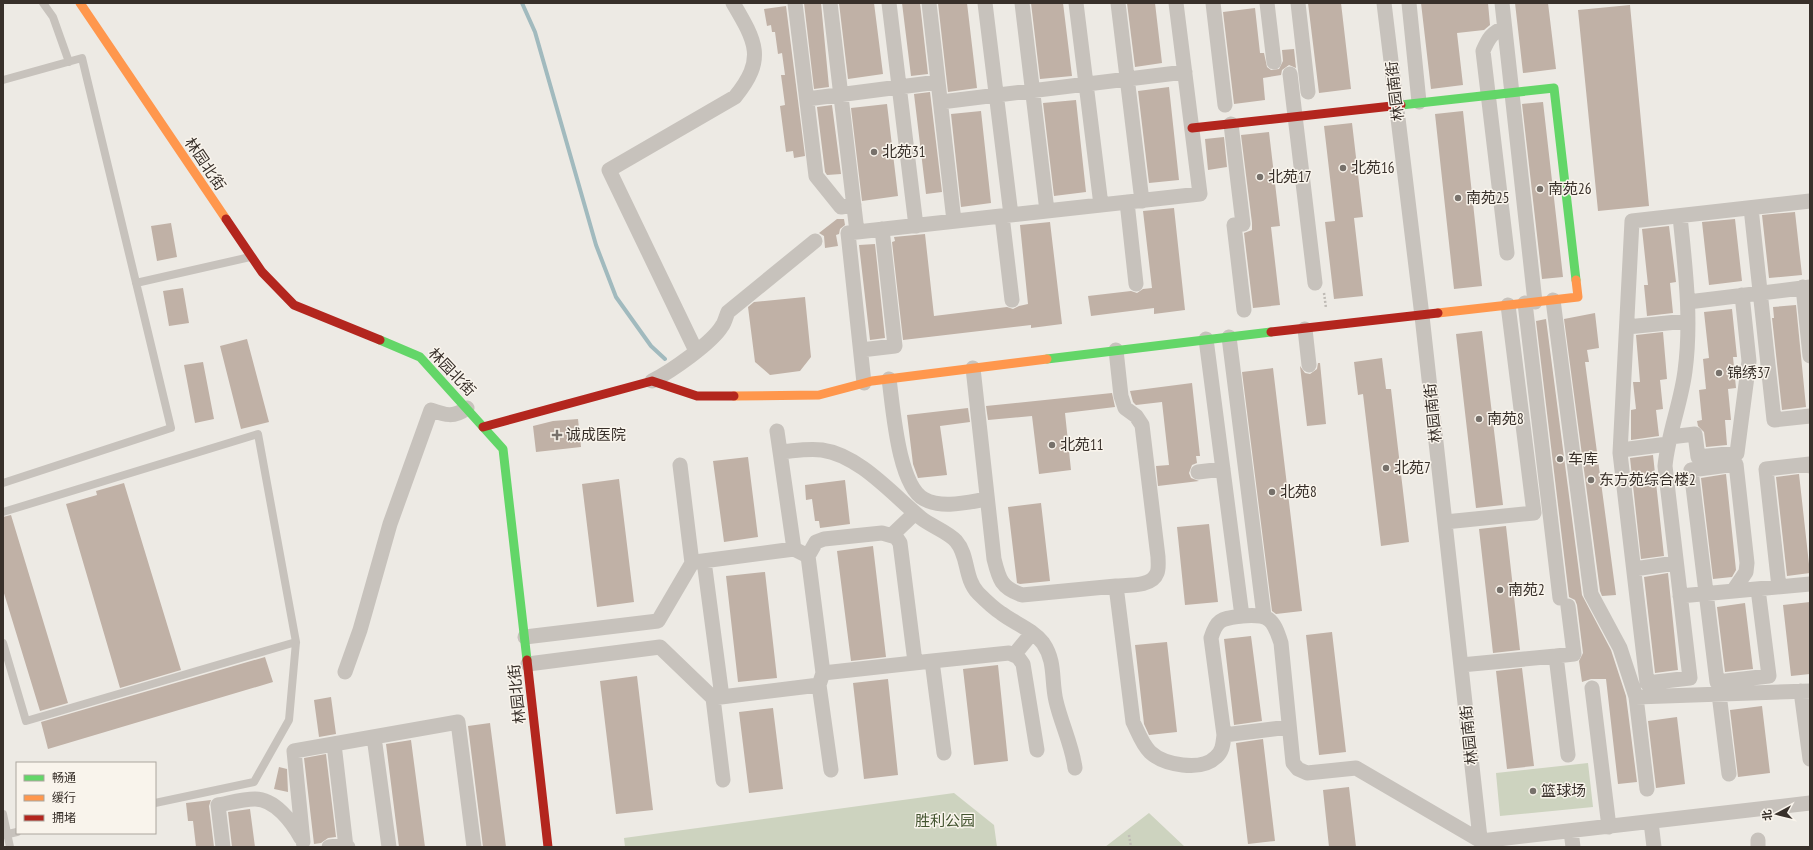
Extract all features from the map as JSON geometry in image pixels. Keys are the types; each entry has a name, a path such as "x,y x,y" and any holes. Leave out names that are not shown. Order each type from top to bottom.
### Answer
{"street":[{"name":"林园北街","path":"80,3 262,272 294,304 420,357 503,449 548,847"},
{"path":"696,351 609,170 735,97 747,83 754,68 754,46 733,3"},
{"path":"795,3 816,176 841,207 854,205"},
{"path":"830,3 857,232"},
{"path":"889,3 916,226"},
{"path":"929,3 954,221"},
{"path":"985,3 996,96 1012,300"},
{"path":"1022,3 1047,211"},
{"path":"1076,3 1101,205"},
{"path":"1118,3 1127,79 1135,201 1136,284"},
{"path":"864,383 848,233 1200,194 1176,3"},
{"path":"1212,3 1225,105"},
{"path":"1267,3 1274,62"},
{"path":"1298,3 1308,92"},
{"name":"林园南街","path":"1384,3 1422,316 1481,844"},
{"path":"1409,3 1419,102"},
{"path":"1461,665 1574,654 1564,602 1530,303 1502,3"},
{"path":"1483,51 1487,40 1495,31 1504,28"},
{"path":"1482,31 1483,51 1507,253"},
{"path":"941,102 1184,72"},
{"path":"1290,74 1315,283"},
{"path":"807,99 938,82"},
{"path":"652,381 697,396 819,395 864,383 973,368 1206,339 1422,316 1578,297 1554,88 1192,128"},
{"path":"1232,124 1243,224 1234,225 1244,310"},
{"path":"1680,216 1688,302 1688,321 1685,370 1669,440 1665,466 1690,678 1647,683 1620,450 1632,221 1810,201"},
{"path":"1751,208 1774,420 1810,416"},
{"path":"861,350 895,346 882,229"},
{"path":"483,427 652,381 669,372 696,351 722,326 728,312 814,241"},
{"path":"1688,302 1806,287 1810,356"},
{"path":"1620,450 1695,434 1698,457 1737,453 1749,361 1742,295"},
{"path":"1553,300 1590,594 1620,648 1636,697 1647,789"},
{"path":"1445,522 1534,512 1508,305"},
{"path":"1627,327 1688,321"},
{"path":"1305,329 1309,365"},
{"path":"1229,337 1264,616"},
{"path":"1206,339 1242,616"},
{"path":"973,368 994,559 999,578 1010,591 1022,595 1145,583 1152,580 1158,573 1158,557 1142,426 1136,416 1125,408 1121,396 1116,350"},
{"path":"889,379 902,466 914,488 923,499 939,504 987,499"},
{"path":"345,672 360,630 390,524 430,410 448,416 460,413 467,408"},
{"path":"777,431 794,549"},
{"path":"780,452 816,450 838,454 855,462 934,528 956,541 962,552 968,578 977,592 1001,614 1032,633 1042,643 1052,662 1055,698 1064,730 1073,754 1075,768"},
{"path":"1733,591 1746,572 1747,563 1736,464 1692,470 1717,682 1769,676 1758,589"},
{"path":"1779,587 1766,469 1810,464 1810,466"},
{"path":"680,465 698,562 717,698 723,780"},
{"path":"1198,472 1223,469"},
{"path":"892,535 915,513"},
{"path":"831,770 808,556 816,542 824,539 882,533 896,537 900,543 915,662"},
{"path":"525,637 658,621 698,562 794,549 808,556"},
{"path":"1634,569 1676,564"},
{"path":"1680,596 1810,584"},
{"path":"1116,586 1133,722 1140,738 1150,752 1162,760 1180,766 1204,763 1216,758 1223,747 1224,735 1211,638 1215,625 1222,619 1242,616 1264,616 1269,618 1276,627 1281,643 1293,763 1298,769 1307,772 1356,768 1481,844 1571,831 1810,803"},
{"path":"1014,655 1032,633"},
{"path":"528,664 660,648 717,698"},
{"path":"717,698 915,662 1009,653 1018,657 1023,664 1037,750"},
{"path":"1556,656 1568,755"},
{"path":"932,660 944,753"},
{"path":"1592,688 1609,827"},
{"path":"1636,697 1806,691 1810,759"},
{"path":"1719,694 1729,774"},
{"path":"304,844 294,751 458,722 474,847"},
{"path":"1224,735 1289,727"},
{"path":"374,737 388,847"},
{"path":"329,847 347,846 334,744"},
{"path":"223,847 218,805 255,799 265,801 284,814 294,825 304,844"},
{"path":"1651,822 1654,847"},
{"path":"1571,831 1573,847"}],"lane":[{"path":"43,3 53,17 68,62"},
{"path":"3,80 82,58 171,428 3,483"},
{"path":"136,283 251,257"},
{"path":"3,512 258,434 296,642 289,720 254,782 156,803"},
{"path":"3,643 26,721 296,642"},
{"path":"3,814 5,835 10,847"},
{"path":"5,835 16,832"}],"path":[{"path":"1315,283 1323,283 1328,326"},
{"path":"1129,835 1130,847"}],"green space":[{"name":"篮球场","path":"1588,763 1593,807 1500,816 1496,773"},
{"name":"胜利公园","path":"954,793 994,825 997,847 625,847 624,838"},
{"path":"1149,813 1185,847 1105,847"}],"building":[{"path":"804,3 821,3 829,87 814,89"},
{"path":"839,3 874,3 883,74 848,79"},
{"path":"902,3 920,3 928,74 911,76"},
{"path":"938,3 967,3 977,88 948,92"},
{"path":"1031,3 1063,3 1072,76 1040,79"},
{"path":"1127,3 1155,3 1162,63 1135,67"},
{"path":"1308,3 1341,3 1351,89 1319,93"},
{"path":"1421,3 1488,3 1490,25 1484,30 1457,33 1463,85 1431,89"},
{"path":"1515,3 1548,3 1556,69 1523,73"},
{"path":"1630,5 1649,206 1598,211 1578,10"},
{"path":"786,6 805,156 794,158 793,151 786,152 780,106 785,105 781,75 785,75 782,53 778,54 775,32 772,32 771,25 767,26 764,9"},
{"path":"1255,8 1260,53 1264,53 1267,67 1271,70 1279,69 1283,61 1282,50 1294,49 1296,68 1289,65 1282,70 1281,75 1263,78 1265,100 1234,104 1223,12"},
{"path":"1169,87 1179,180 1149,183 1138,91"},
{"path":"930,92 942,192 926,194 914,94"},
{"path":"1076,100 1086,192 1054,196 1043,103"},
{"name":"南苑26","path":"1543,102 1563,277 1542,279 1522,104"},
{"name":"北苑31","path":"887,104 898,196 862,201 851,108"},
{"path":"832,105 841,174 827,175 825,172 817,107"},
{"path":"981,111 991,203 961,207 951,114"},
{"name":"南苑25","path":"1463,111 1482,286 1454,289 1435,114"},
{"name":"北苑16","path":"1352,123 1363,217 1354,218 1363,296 1334,299 1325,222 1335,221 1324,126"},
{"name":"北苑17","path":"1269,132 1280,226 1271,227 1280,305 1253,308 1244,233 1252,230 1252,223 1241,135"},
{"path":"1224,137 1227,167 1208,170 1205,139"},
{"path":"1174,208 1185,310 1154,314 1154,308 1091,316 1088,296 1131,291 1137,293 1143,289 1152,288 1143,211"},
{"path":"1795,212 1802,275 1769,278 1762,215"},
{"path":"837,219 844,219 845,225 840,229 839,234 836,235 838,246 825,248 824,236 819,233"},
{"path":"1735,219 1742,281 1709,285 1702,222"},
{"path":"1050,222 1062,324 1031,328 1031,325 903,340 892,242 895,241 894,237 925,234 934,316 1007,307 1013,309 1028,304 1020,225"},
{"path":"171,223 177,257 157,261 151,226"},
{"path":"1669,226 1676,282 1670,283 1673,313 1647,316 1644,285 1648,285 1642,229"},
{"path":"875,244 885,338 870,340 859,245"},
{"path":"183,288 189,323 169,326 163,291"},
{"path":"805,297 811,357 800,371 770,375 755,362 748,307 754,302"},
{"path":"1796,305 1806,407 1782,410 1772,318 1774,318 1773,307"},
{"name":"锦绣37","path":"1732,309 1737,357 1733,357 1736,388 1728,389 1731,420 1725,420 1727,445 1706,447 1704,432 1698,426 1697,421 1702,420 1699,390 1706,389 1703,359 1709,358 1704,312"},
{"name":"东方苑综合楼2","path":"1595,313 1599,348 1587,350 1589,362 1585,362 1616,595 1602,596 1600,591 1564,319"},
{"path":"1546,319 1582,595 1611,650 1626,696 1637,782 1618,784 1606,679 1591,679 1582,682 1579,661 1583,653 1577,605 1575,600 1569,597 1536,321"},
{"name":"南苑8","path":"1482,331 1503,505 1476,508 1456,334"},
{"path":"1663,332 1667,379 1660,380 1663,409 1656,410 1659,436 1631,440 1631,410 1636,409 1633,382 1640,382 1636,335"},
{"path":"247,339 269,422 241,429 220,346"},
{"name":"北苑7","path":"1382,358 1386,389 1391,389 1409,542 1381,546 1363,394 1358,395 1354,362"},
{"path":"203,362 214,419 195,423 184,365"},
{"path":"1318,363 1320,363 1326,424 1307,426 1300,366 1305,373 1310,374 1317,369"},
{"name":"北苑8","path":"1273,368 1302,611 1276,614 1272,611 1242,372"},
{"path":"1192,383 1200,456 1196,456 1197,463 1192,465 1189,473 1191,478 1199,481 1158,486 1156,466 1169,465 1162,402 1136,405 1133,402 1130,391"},
{"name":"北苑11","path":"1112,393 1115,407 1065,413 1071,470 1039,474 1032,416 988,420 986,406"},
{"path":"968,408 970,422 940,426 947,475 918,478 913,464 907,415"},
{"name":"诚成医院","path":"578,419 581,447 536,452 533,426 553,421"},
{"path":"1653,455 1664,556 1641,559 1630,458"},
{"path":"748,457 758,537 724,542 713,461"},
{"path":"1726,474 1736,570 1732,577 1713,579 1701,478"},
{"path":"1799,474 1810,573 1787,576 1776,477"},
{"path":"619,479 634,602 597,607 582,484"},
{"path":"845,480 850,524 820,528 819,521 815,521 812,499 806,500 805,485"},
{"path":"124,483 181,670 120,688 66,504 97,495 96,491"},
{"path":"1041,503 1050,581 1020,584 1017,583 1008,507"},
{"path":"11,515 68,703 40,711 3,590 3,517"},
{"path":"1209,524 1218,602 1185,605 1177,527"},
{"name":"南苑2","path":"1506,526 1520,650 1493,653 1479,529"},
{"path":"873,546 886,657 851,661 837,551"},
{"path":"765,572 777,678 738,682 726,576"},
{"path":"1668,573 1678,670 1655,673 1644,577"},
{"path":"1810,602 1810,674 1791,676 1783,605"},
{"path":"1745,603 1753,669 1725,672 1717,607"},
{"path":"1332,632 1346,752 1319,755 1306,635"},
{"path":"1251,636 1262,721 1234,725 1224,639"},
{"path":"1167,642 1177,732 1149,735 1144,724 1135,645"},
{"path":"265,657 273,682 48,749 41,722"},
{"path":"998,665 1008,761 974,765 963,669"},
{"path":"1522,668 1534,766 1507,769 1496,671"},
{"path":"637,676 653,810 616,814 600,681"},
{"path":"888,679 898,775 864,779 853,683"},
{"path":"331,697 336,734 319,737 314,700"},
{"path":"1762,706 1770,773 1738,777 1730,710"},
{"path":"773,708 783,789 749,793 739,712"},
{"path":"1677,717 1685,784 1656,788 1648,721"},
{"path":"490,723 506,847 483,847 468,726"},
{"path":"1263,739 1275,841 1248,844 1236,743"},
{"path":"411,740 425,847 399,847 386,744"},
{"path":"326,754 336,837 328,838 321,843 314,844 304,758"},
{"path":"279,767 287,769 288,792 274,789"},
{"path":"1349,787 1356,847 1329,847 1323,790"},
{"path":"211,800 209,806 214,847 196,847 193,821 188,821 186,803"},
{"path":"250,809 255,847 232,847 228,812"}],"waterway":[{"path":"522,3 535,32 596,245 616,297 651,346 665,359"}],"traffic: fast":[{"path":"1401,105 1554,88 1576,280"},
{"path":"1047,359 1271,332"},
{"path":"380,340 420,357 503,449 527,660"}],"traffic: slow":[{"path":"80,3 226,219"},
{"path":"1438,313 1578,297 1576,280"},
{"path":"734,396 819,395 872,381 1047,359"}],"traffic: jam":[{"path":"1192,128 1401,105"},
{"path":"226,219 262,272 294,305 380,340"},
{"path":"1271,332 1438,313"},
{"path":"483,427 652,381 697,396 734,396"},
{"path":"527,660 548,847"}],"place":[{"name":"北苑31","path":"874,152"},
{"name":"北苑16","path":"1343,168"},
{"name":"北苑17","path":"1260,177"},
{"name":"南苑26","path":"1540,189"},
{"name":"南苑25","path":"1458,198"},
{"name":"锦绣37","path":"1719,373"},
{"name":"南苑8","path":"1479,419"},
{"name":"诚成医院","path":"557,435"},
{"name":"北苑11","path":"1052,445"},
{"name":"车库","path":"1560,459"},
{"name":"北苑7","path":"1386,468"},
{"name":"东方苑综合楼2","path":"1591,480"},
{"name":"北苑8","path":"1272,492"},
{"name":"南苑2","path":"1500,590"},
{"name":"篮球场","path":"1533,791"}]}
